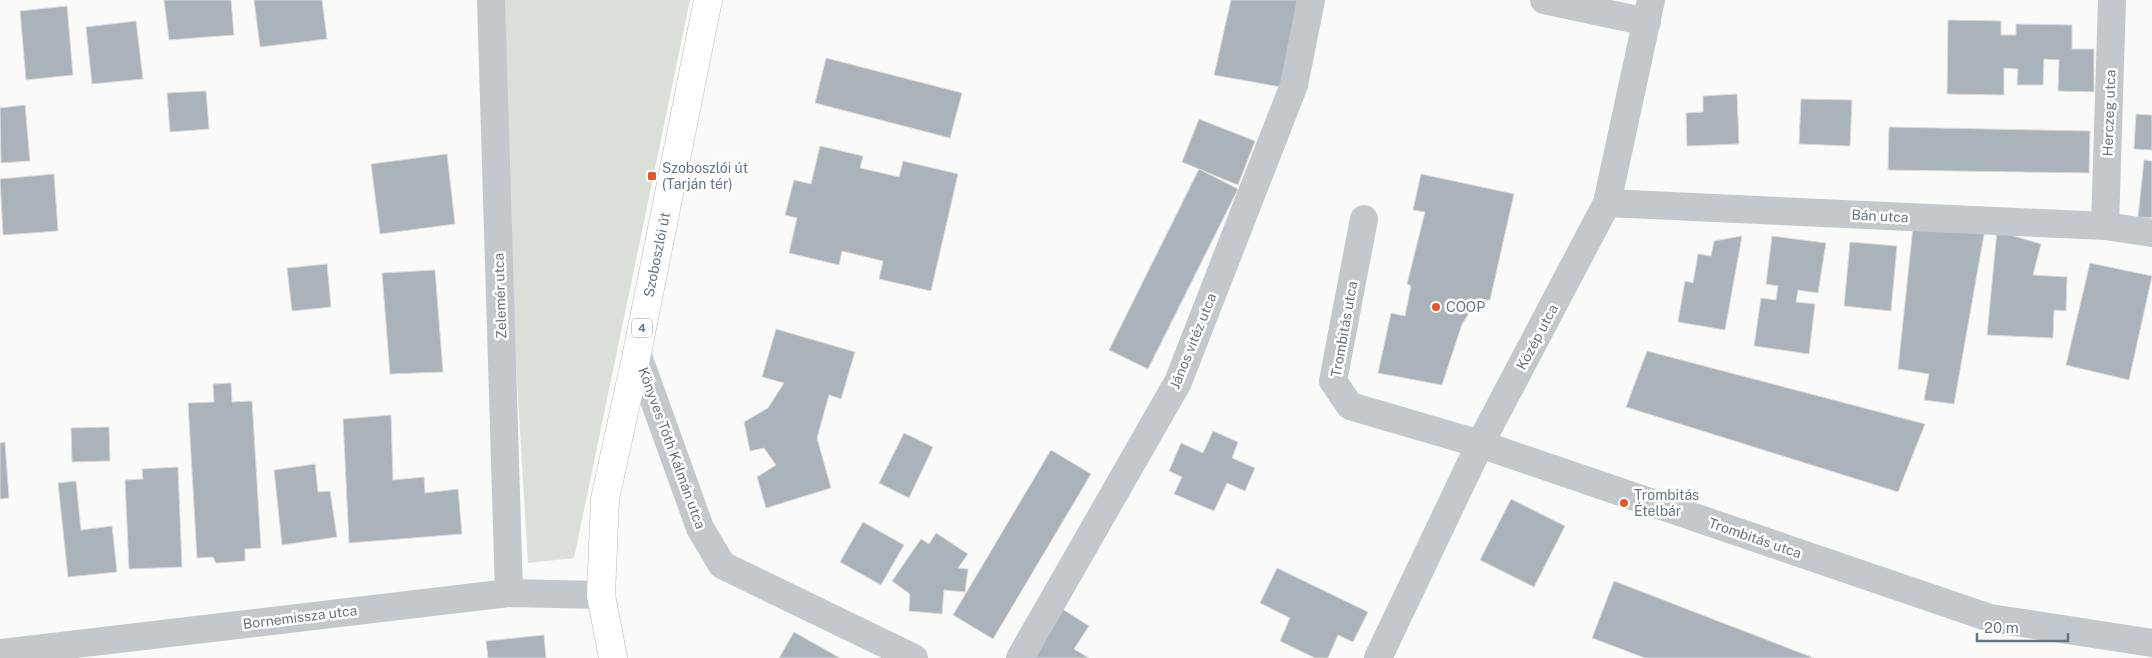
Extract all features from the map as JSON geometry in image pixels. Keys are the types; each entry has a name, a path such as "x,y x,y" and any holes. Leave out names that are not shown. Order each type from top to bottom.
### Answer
{"main road":[{"name":"Szoboszlói út","path":"613,658 601,595 605,499 637,353 708,0"}],"street":[{"name":"Zelemér utca","path":"491,0 509,593"},
{"name":"János vitéz utca","path":"1020,658 1178,382 1294,85 1311,0"},
{"path":"1544,0 1649,11"},
{"name":"Herczeg utca","path":"2105,226 2112,0"},
{"name":"Közép utca","path":"1378,658 1480,444 1607,203 1649,11"},
{"name":"Bán utca","path":"1607,203 2105,226 2152,233"},
{"name":"Trombitás utca","path":"1364,219 1333,381 1350,406 1480,444 1990,618 2152,643"},
{"name":"Könyves Tóth Kálmán utca","path":"637,353 700,528 722,565 914,658"},
{"name":"Bornemissza utca","path":"0,653 509,593 601,595"}],"shaded area":[{"path":"494,0 690,0 574,558 528,563"}],"building":[{"path":"164,0 231,0 234,35 169,40"},
{"path":"254,0 322,0 327,39 260,47"},
{"path":"1231,0 1300,0 1286,88 1214,75"},
{"path":"67,6 73,75 26,80 20,11"},
{"path":"1948,20 2001,21 2001,35 2016,35 2016,24 2072,25 2072,49 2094,49 2094,92 2058,91 2059,60 2044,59 2043,85 2017,85 2018,69 2004,68 2004,95 1947,94"},
{"path":"136,21 143,79 92,84 86,27"},
{"path":"826,58 962,93 950,138 815,103"},
{"path":"206,91 209,129 170,132 167,93"},
{"path":"1737,94 1739,144 1687,146 1686,113 1703,112 1703,96"},
{"path":"1801,99 1852,100 1850,146 1799,144"},
{"path":"25,105 30,161 1,163 0,108"},
{"path":"2136,114 2152,115 2152,150 2134,149"},
{"path":"1199,119 1255,141 1238,185 1182,162"},
{"path":"1889,127 2090,131 2089,173 1888,170"},
{"path":"820,146 863,156 860,168 899,177 903,161 958,174 931,291 879,279 883,261 842,251 839,265 789,253 797,218 785,215 794,180 811,184"},
{"path":"447,154 455,224 380,234 371,164"},
{"path":"2144,160 2152,161 2152,218 2138,217"},
{"path":"1199,169 1238,189 1148,369 1109,350"},
{"path":"54,174 58,231 3,235 0,179"},
{"path":"1421,174 1514,194 1490,300 1478,300 1462,324 1442,385 1378,373 1391,313 1405,316 1411,286 1407,284 1425,212 1413,210"},
{"path":"1913,227 1985,229 1954,404 1924,400 1929,374 1898,369"},
{"path":"1997,231 2041,244 2033,275 2067,277 2066,311 2054,310 2053,338 1987,335"},
{"path":"1742,236 1725,330 1678,322 1685,281 1693,283 1698,254 1711,256 1714,241"},
{"path":"1772,236 1826,243 1818,293 1798,290 1796,302 1815,304 1809,354 1754,346 1761,298 1776,300 1778,286 1766,284"},
{"path":"1850,242 1897,246 1891,311 1844,306"},
{"path":"2090,263 2152,276 2129,380 2066,365"},
{"path":"327,264 331,307 292,311 287,268"},
{"path":"435,270 443,372 390,374 382,273"},
{"path":"776,329 855,352 841,399 829,395 817,438 831,488 766,508 757,477 776,465 764,448 750,451 744,422 768,408 784,383 762,377"},
{"path":"1647,351 1925,424 1898,492 1626,407"},
{"path":"231,383 232,402 252,401 261,548 245,549 245,561 216,563 213,557 197,558 188,403 214,402 213,384"},
{"path":"391,415 393,480 424,477 425,493 458,489 462,534 349,543 343,419"},
{"path":"109,427 110,461 72,462 71,428"},
{"path":"1213,431 1238,442 1232,458 1255,468 1245,491 1227,483 1214,511 1174,494 1182,477 1169,471 1181,443 1203,453"},
{"path":"904,433 933,447 909,498 879,483"},
{"path":"5,442 9,498 0,499 0,443"},
{"path":"1051,450 1091,474 993,639 953,615"},
{"path":"315,464 318,492 330,491 337,537 282,545 274,470"},
{"path":"178,467 182,567 129,569 125,480 143,479 142,469"},
{"path":"76,481 81,530 112,526 117,572 68,577 58,483"},
{"path":"1511,499 1565,526 1534,587 1480,560"},
{"path":"863,522 904,545 881,585 840,562"},
{"path":"936,533 968,554 958,568 968,569 965,592 944,590 942,614 909,611 910,594 892,581 921,539 929,544"},
{"path":"1277,568 1368,612 1353,642 1338,635 1328,658 1315,658 1280,641 1290,618 1260,603"},
{"path":"1614,581 1814,658 1645,658 1592,638"},
{"path":"1059,607 1089,626 1074,649 1089,658 1027,658"},
{"path":"794,632 840,658 779,658"},
{"path":"544,635 546,658 488,658 486,641"}],"place":[{"name":"Szoboszlói út (Tarján tér)","path":"652,176"},
{"name":"COOP","path":"1436,307"},
{"name":"Trombitás Ételbár","path":"1624,503"}]}
